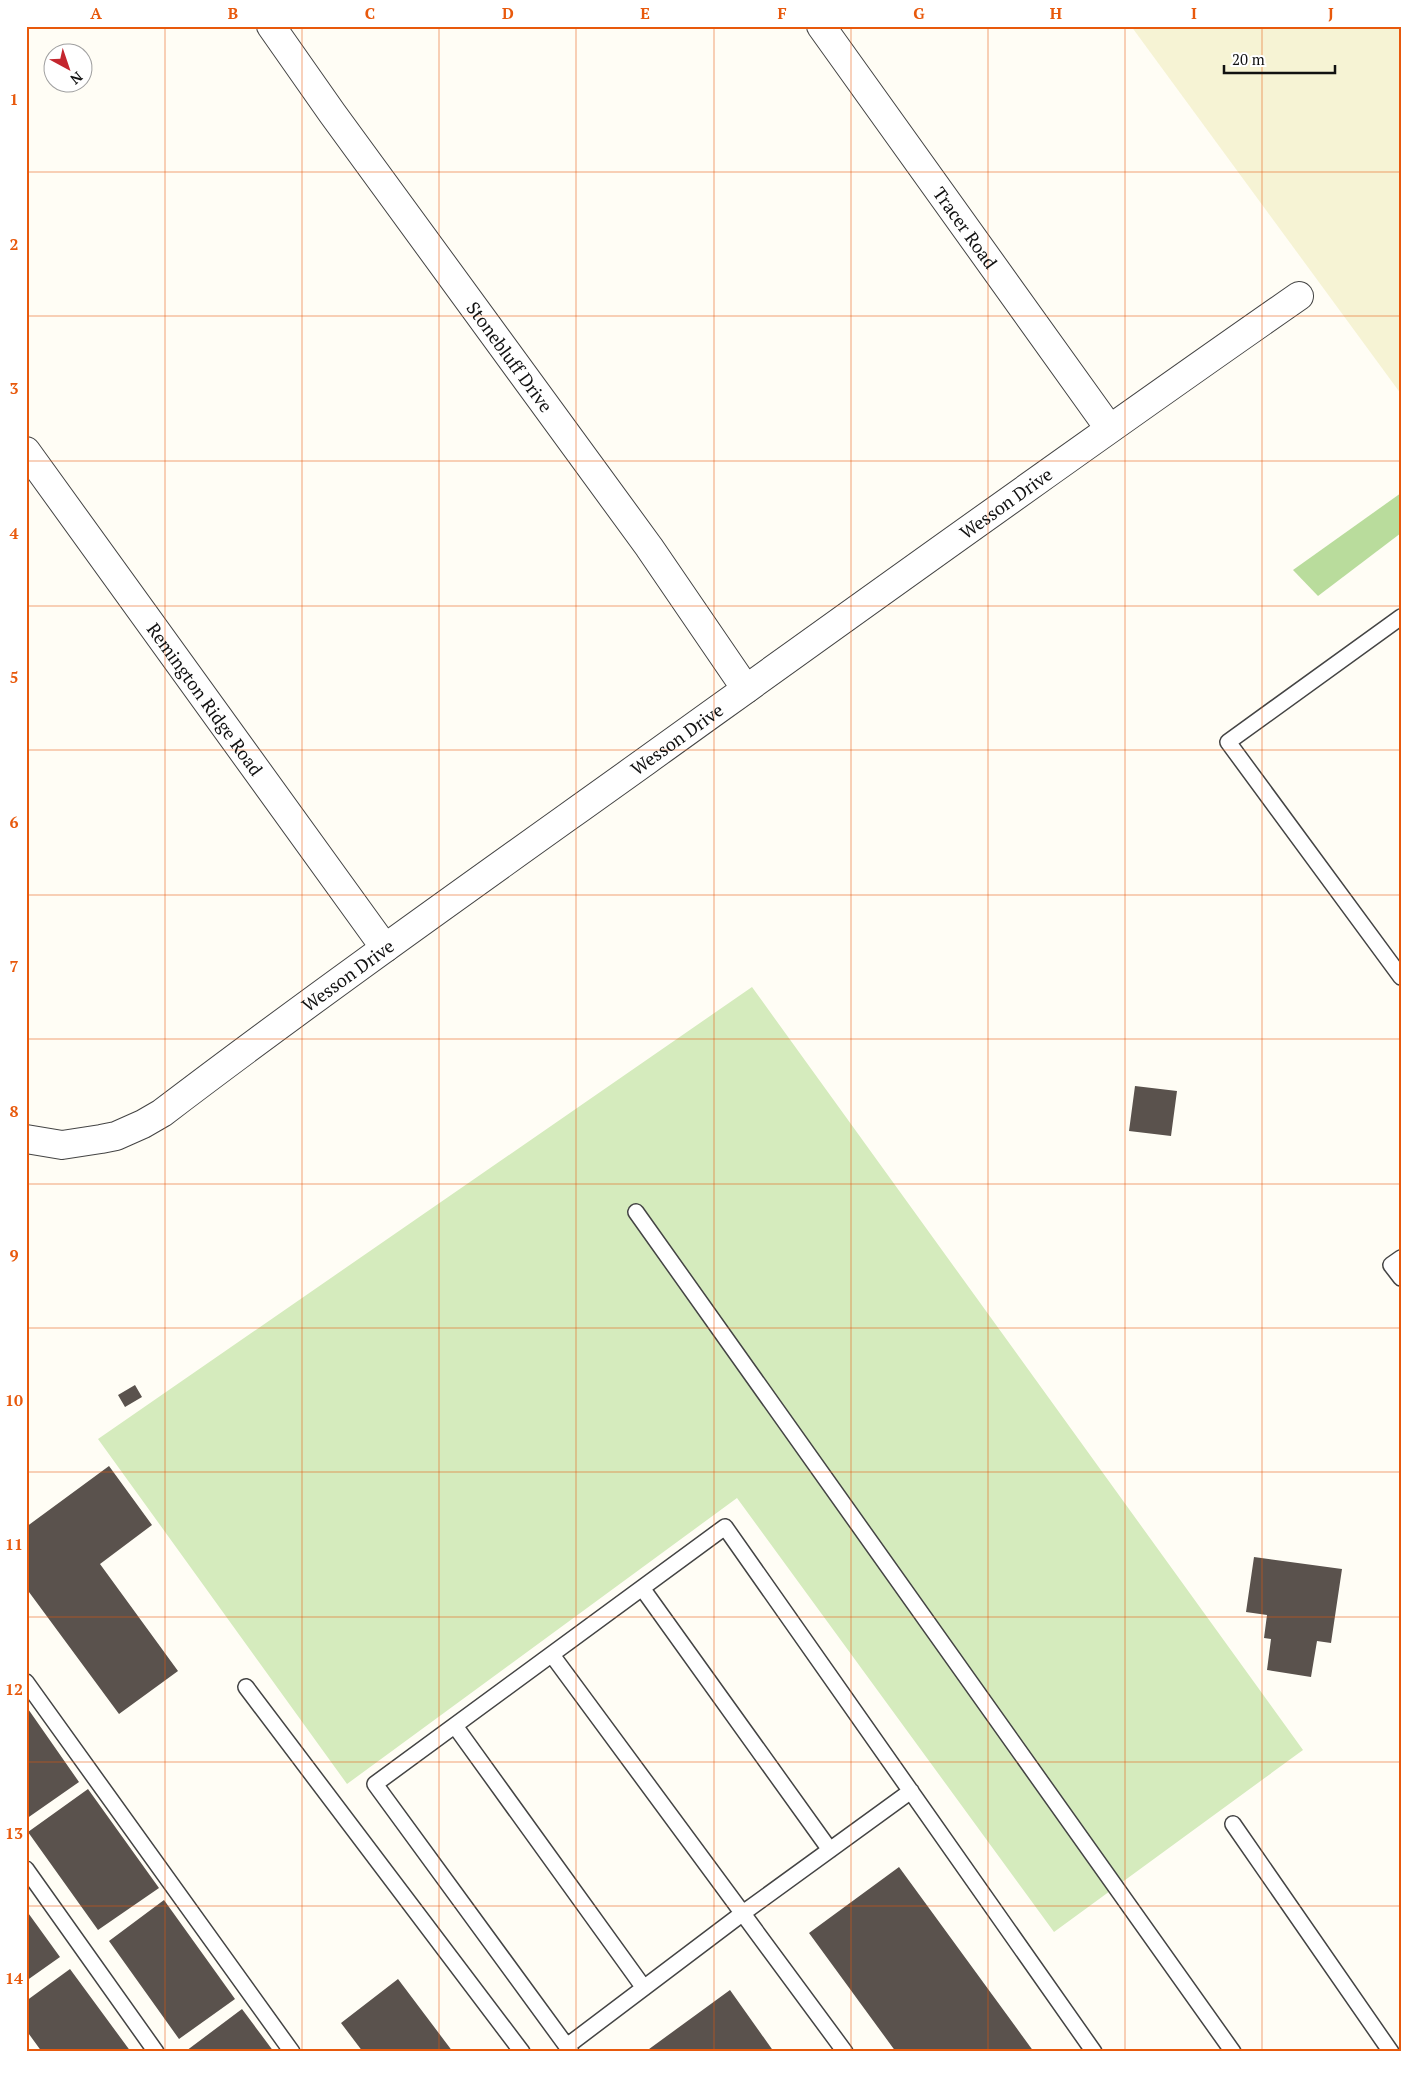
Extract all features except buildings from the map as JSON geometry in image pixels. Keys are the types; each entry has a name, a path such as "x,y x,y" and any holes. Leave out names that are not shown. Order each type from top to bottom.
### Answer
{"street":[{"name":"Stonebluff Drive","path":"272,26 332,113 649,547 746,688"},
{"name":"Tracer Road","path":"821,26 1109,428"},
{"name":"Wesson Drive","path":"33,1141 62,1145 116,1136 162,1113 385,948 746,688 1109,428 1299,296"},
{"name":"Remington Ridge Road","path":"31,466 385,948"}],"lane":[{"path":"1401,617 1228,742 1401,977"},
{"path":"636,1212 1233,2052"},
{"path":"1401,1258 1391,1265 1401,1278"},
{"path":"911,1792 743,1913 644,1988 569,2049 375,1784 725,1527 1094,2052"},
{"path":"642,1588 830,1850"},
{"path":"552,1654 845,2052"},
{"path":"26,1682 292,2052"},
{"path":"246,1687 522,2052"},
{"path":"455,1726 644,1988"},
{"path":"1233,1824 1391,2052"},
{"path":"26,1870 156,2052"}],"shaded area":[{"path":"1131,26 1401,26 1401,394"}],"green space":[{"path":"1401,493 1401,533 1318,596 1293,570"},
{"path":"752,987 1303,1750 1054,1932 737,1498 347,1784 98,1439"}]}
